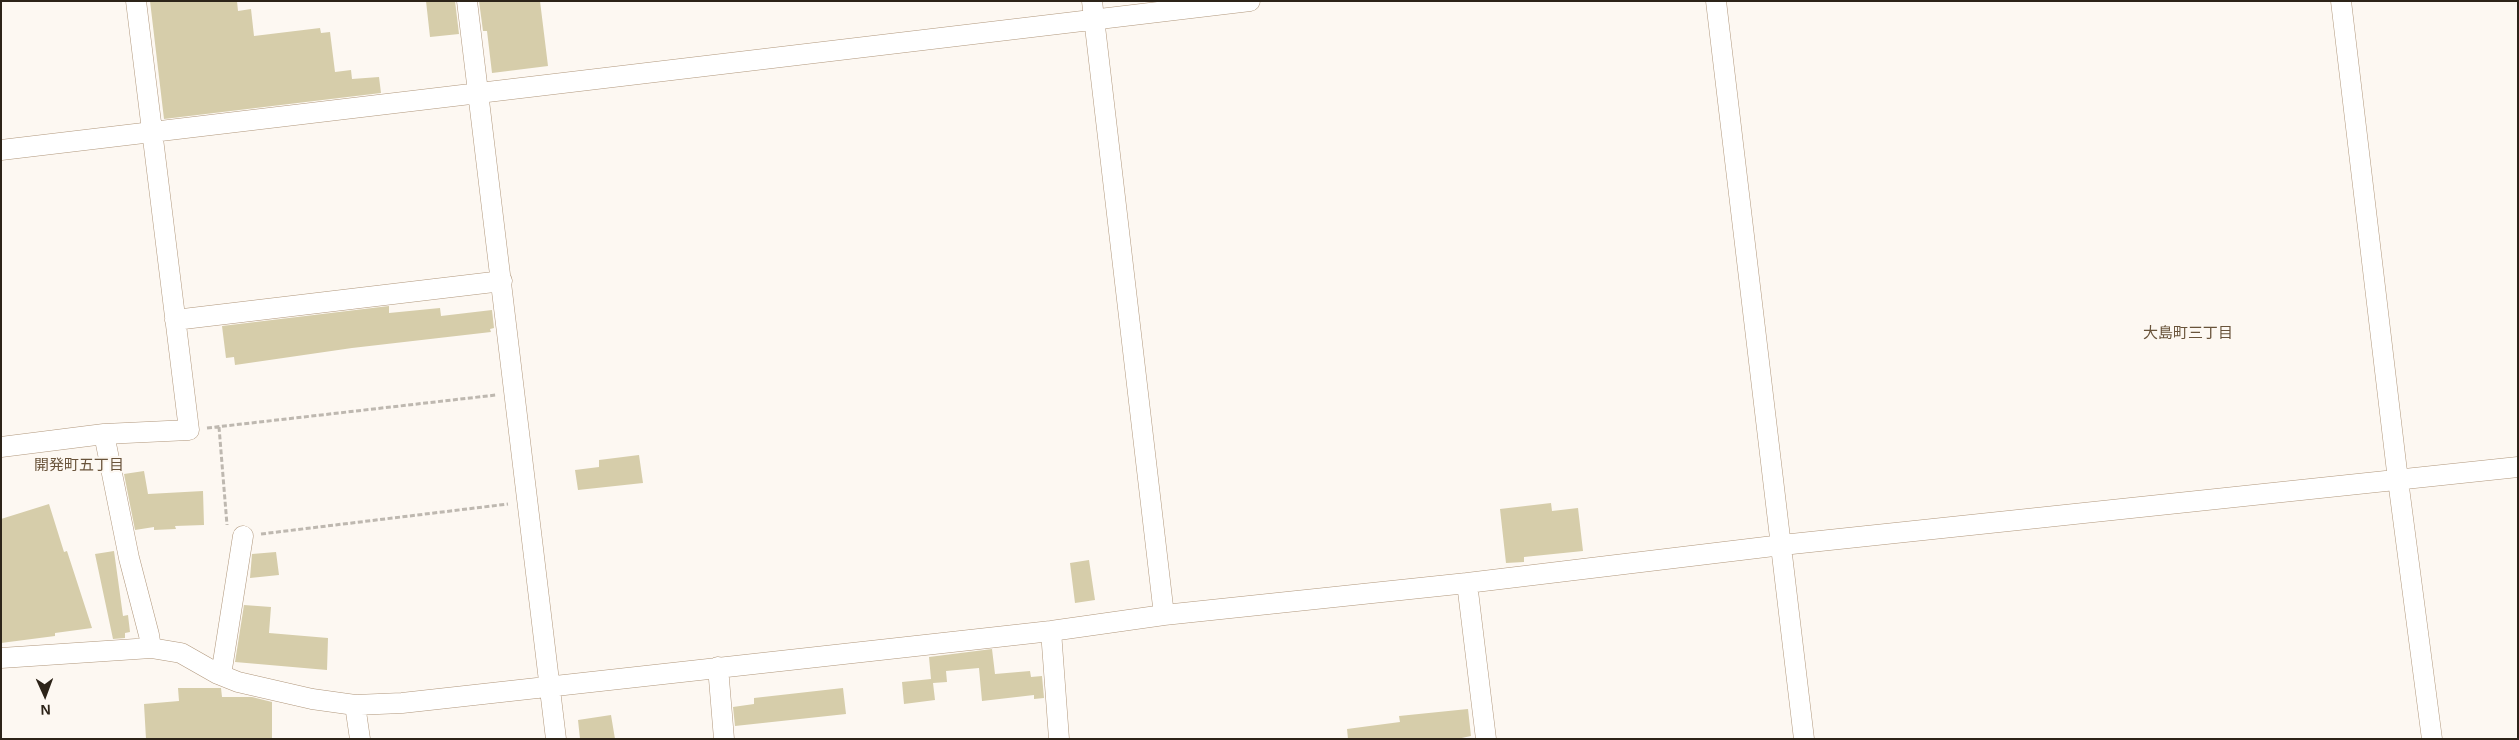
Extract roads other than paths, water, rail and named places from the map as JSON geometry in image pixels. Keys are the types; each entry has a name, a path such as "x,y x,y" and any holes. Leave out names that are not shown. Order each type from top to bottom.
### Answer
{"street":[{"path":"1,448 104,434 188,430 136,1"},
{"path":"468,1 477,94 502,281 556,739"},
{"path":"1,150 477,94 1093,10 1250,1"},
{"path":"1716,1 1804,739"},
{"path":"2341,1 2398,480 2432,739"},
{"path":"1093,10 1164,615"},
{"path":"175,320 502,281"},
{"path":"104,434 129,558 151,648"},
{"path":"1,658 151,648 181,653 238,682 312,699 355,706 1051,631 1164,615 1467,583 1782,545 2518,467"},
{"path":"221,675 243,536"},
{"path":"1467,583 1486,739"},
{"path":"1051,631 1059,739"},
{"path":"718,667 724,739"},
{"path":"355,706 360,739"}],"district":[{"name":"大島町三丁目","path":"2188,334"},
{"name":"開発町五丁目","path":"79,466"}]}
